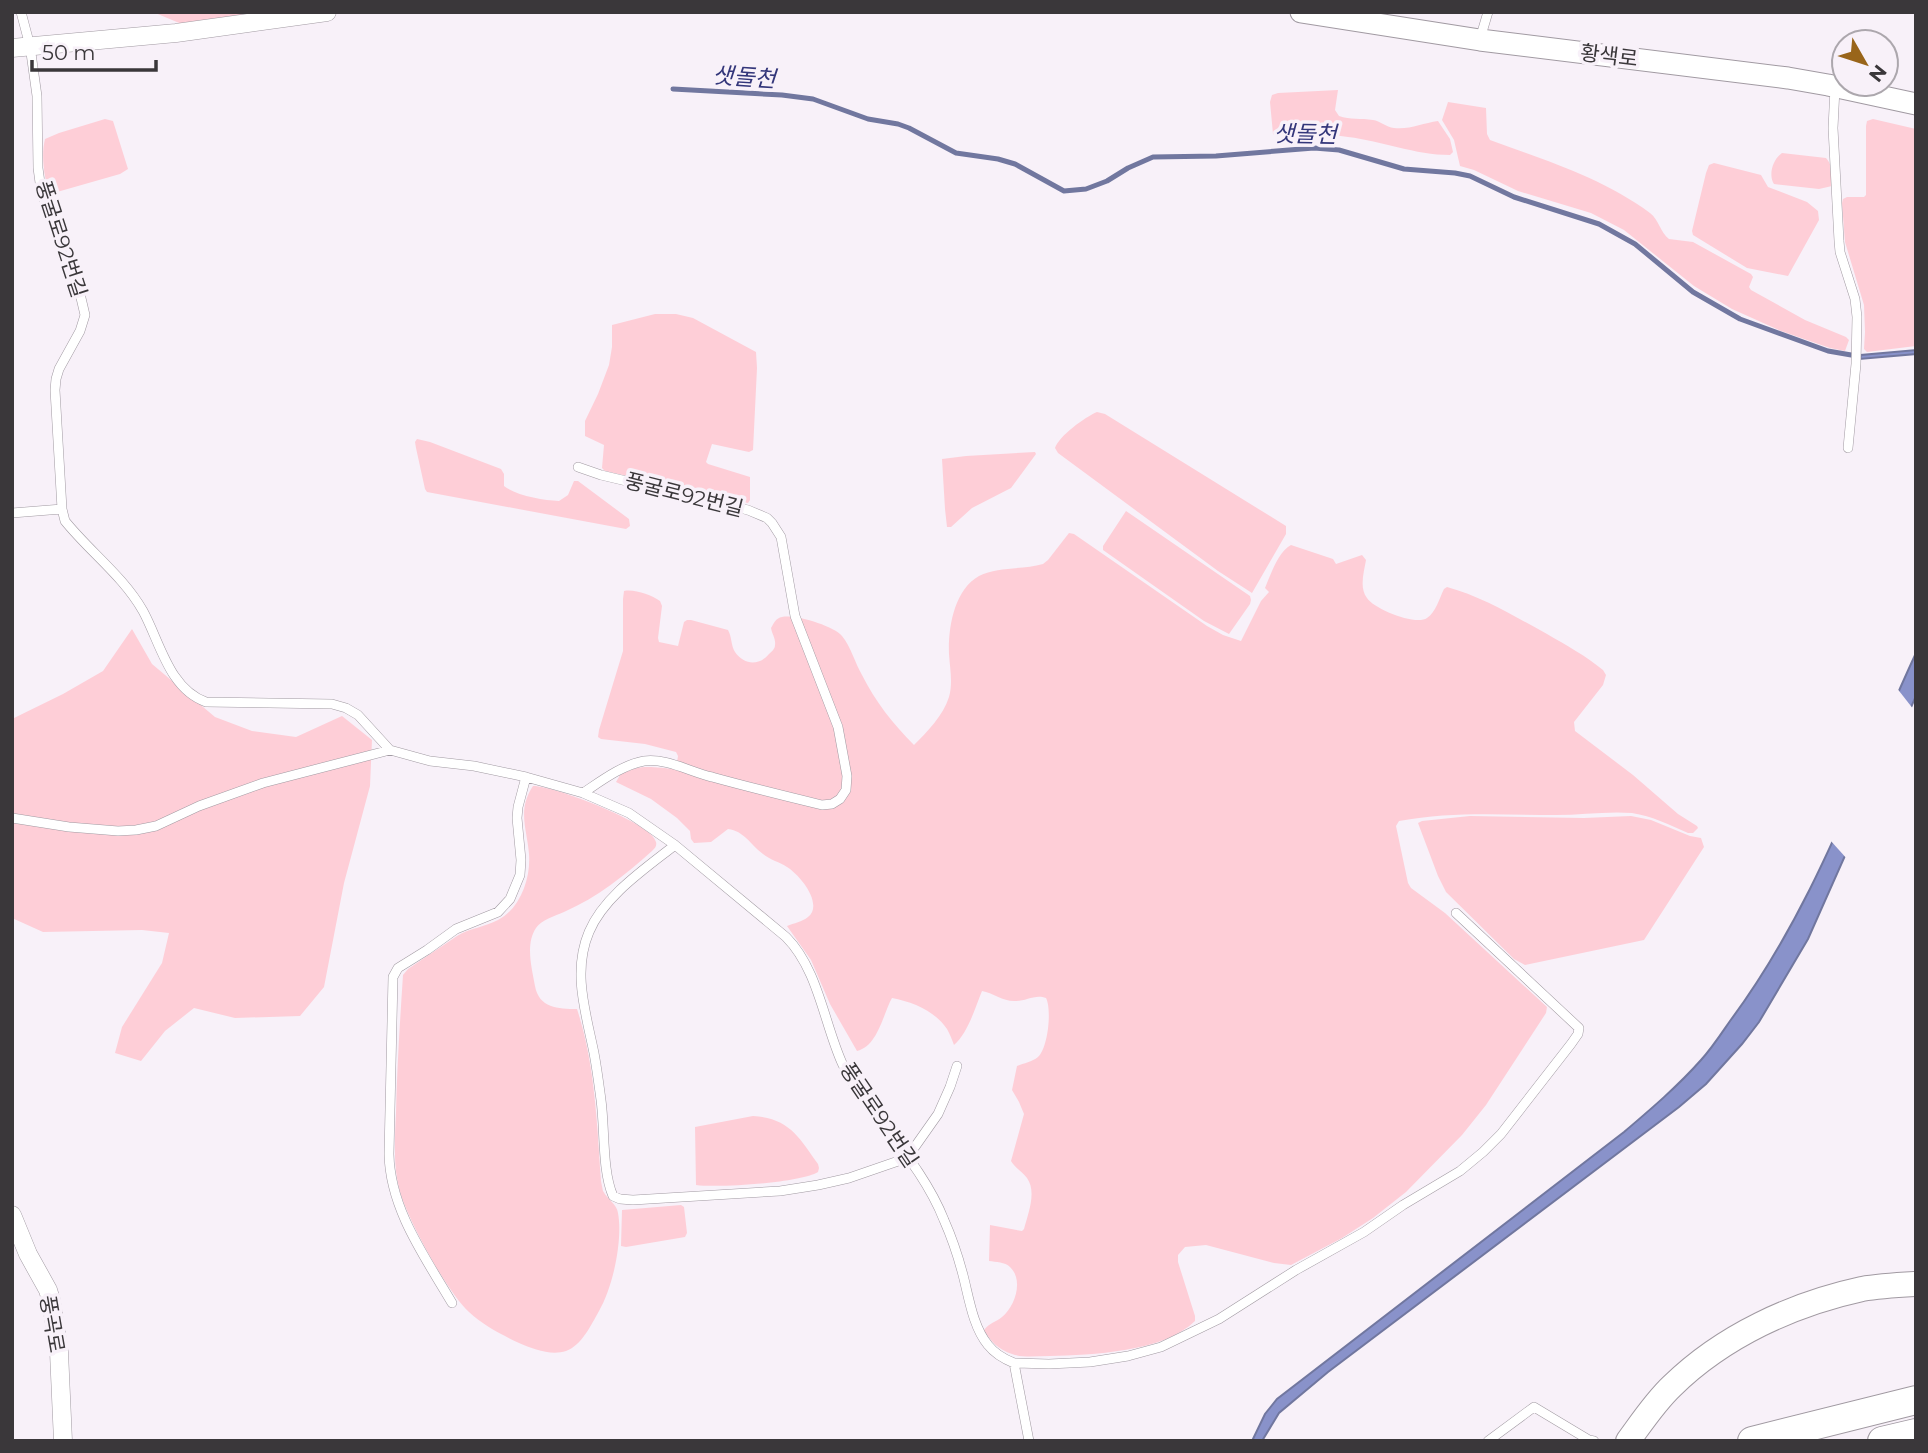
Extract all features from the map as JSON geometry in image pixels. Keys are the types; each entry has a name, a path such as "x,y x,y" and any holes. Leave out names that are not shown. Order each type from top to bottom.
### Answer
{"highway":[{"path":"1752,1441 1916,1400"},
{"path":"1882,1441 1916,1433"}],"main road":[{"path":"1628,1441 1670,1387 1732,1339 1772,1318 1814,1302 1863,1289 1916,1284"}],"street":[{"path":"21,47 176,33 327,12"},
{"name":"황색로","path":"1301,12 1480,40 1830,85"},
{"name":"황색로","path":"1889,98 1916,104"},
{"name":"풍곡로","path":"12,1215 27,1254 51,1300 59,1352 63,1441"}],"lane":[{"name":"풍굴로92번길","path":"22,12 21,47 37,96 41,190 85,315 56,379 62,509 65,521 72,530 132,594 171,671 189,694 206,702 331,704 346,708 358,715 390,750 430,761 474,766 526,777 583,793 629,813 676,845 794,945 807,966 833,1041 850,1078 926,1184 945,1220 980,1333 995,1353 1014,1363"},
{"path":"1480,40 1488,12"},
{"path":"1834,98 1833,128 1840,252 1857,307 1856,364 1848,448"},
{"name":"풍굴로92번길","path":"578,467 601,475 748,510 772,523 781,537 800,633 838,727 847,776 846,790 840,799 822,806 709,777 671,764 646,761 610,775 583,793"},
{"path":"12,513 62,509"},
{"path":"12,818 69,827 136,830 156,826 199,806 263,783 390,750"},
{"path":"452,1303 408,1225 390,1179 393,977 398,968 456,929 498,912 510,899 520,874 517,818 526,777"},
{"path":"676,845 631,880 611,900 589,931 584,949 581,987 601,1103 608,1180 613,1196 633,1200 780,1191 849,1178 908,1158 938,1114 957,1066"},
{"path":"1029,1441 1014,1363 1049,1364 1104,1360 1146,1352 1181,1338 1219,1319 1296,1270 1364,1232 1460,1171 1494,1142 1578,1034 1579,1028 1456,913"},
{"path":"1488,1441 1534,1407 1594,1441"}],"shaded area":[{"path":"153,12 276,12 184,25"},
{"path":"1338,90 1335,110 1339,116 1373,120 1400,128 1438,121 1450,139 1453,152 1450,155 1424,153 1339,136 1273,134 1270,102 1272,95"},
{"path":"1448,102 1486,108 1487,134 1490,140 1573,171 1613,190 1650,213 1669,239 1693,242 1751,274 1751,290 1805,320 1846,337 1849,340 1845,351 1781,331 1732,309 1694,286 1624,230 1591,213 1518,191 1460,166 1454,140 1442,120"},
{"path":"105,119 113,121 128,169 120,174 50,194 44,167 45,139"},
{"path":"1873,119 1916,129 1916,346 1867,352 1864,349 1864,305 1845,242 1842,203 1847,197 1866,195 1866,126 1867,121"},
{"path":"1782,153 1826,158 1831,168 1832,186 1819,189 1774,184 1772,167"},
{"path":"1714,163 1761,175 1768,187 1807,202 1818,211 1819,220 1788,276 1747,268 1693,235 1706,173 1709,165"},
{"path":"655,314 676,314 693,318 756,352 753,450 749,452 712,444 706,462 750,477 748,503 605,471 602,468 604,445 585,436 585,421 609,365 612,325"},
{"path":"1097,412 1105,414 1286,526 1286,534 1252,593 1058,453 1055,448 1057,443 1079,422"},
{"path":"417,439 501,469 504,486 530,497 559,501 568,495 574,481 578,481 629,519 630,526 626,529 427,492 416,448"},
{"path":"1035,452 1011,488 972,508 951,527 947,527 942,459"},
{"path":"1126,511 1250,596 1250,604 1229,634 1204,621 1103,550"},
{"path":"1069,533 1207,626 1241,641 1261,601 1269,592 1265,588 1275,564 1291,545 1333,559 1336,564 1362,555 1366,560 1363,585 1367,598 1378,607 1405,618 1427,618 1447,587 1486,602 1561,642 1603,670 1606,675 1603,685 1574,722 1575,731 1698,828 1693,833 1688,833 1647,816 1632,813 1458,815 1399,821 1396,826 1411,888 1445,913 1547,1007 1546,1013 1486,1105 1462,1135 1406,1192 1342,1238 1291,1265 1206,1245 1185,1247 1178,1255 1178,1262 1195,1321 1182,1331 1165,1339 1126,1350 1025,1356 1003,1350 984,1330 1007,1313 1017,1286 1010,1267 989,1261 990,1225 1022,1231 1029,1210 1032,1196 1030,1184 1011,1161 1024,1114 1012,1090 1017,1066 1038,1057 1047,1038 1049,1020 1046,998 1012,1001 982,991 967,1027 954,1045 947,1029 930,1012 892,998 875,1036 864,1048 857,1051 830,1004 811,960 787,926 806,919 812,911 812,898 804,883 792,871 766,856 734,830 728,829 711,842 694,843 690,831 677,818 651,799 616,782 620,775 635,769 676,769 676,752 598,737 623,651 623,599 624,591 628,591 643,593 660,601 662,606 659,642 678,646 684,622 691,620 728,630 735,652 747,662 761,661 774,649 775,641 771,628 780,618 805,619 831,628 845,640 867,685 914,745 939,717 949,697 951,622 964,590 970,582 986,573 1043,564"},
{"path":"132,629 152,664 215,717 252,731 296,737 342,716 372,740 370,786 344,883 324,987 300,1016 235,1018 194,1008 165,1031 141,1061 115,1053 122,1027 162,963 169,933 142,930 43,932 12,918 12,719 103,671"},
{"path":"533,786 600,806 638,825 651,834 656,842 652,851 610,885 588,900 541,923 531,941 532,972 541,999 556,1008 577,1009 591,1072 601,1181 603,1191 617,1210 619,1224 616,1263 604,1301 577,1344 566,1351 554,1353 519,1343 499,1333 474,1317 460,1302 439,1272 410,1217 399,1188 395,1160 403,975 457,936 506,915 518,901 528,873 529,854 524,811"},
{"path":"1470,816 1631,816 1651,820 1701,838 1704,847 1644,940 1525,965 1514,959 1446,892 1418,823"},
{"path":"753,1116 776,1121 792,1131 818,1164 818,1172 795,1179 759,1184 696,1185 695,1127"},
{"path":"681,1205 684,1207 687,1233 685,1237 621,1246 622,1210"}],"water":[{"path":"1916,350 1916,354 1860,359 1861,355"},
{"path":"1916,653 1916,696 1808,939 1759,1022 1742,1044 1706,1084 1679,1107 1328,1372 1279,1413 1262,1441 1252,1441 1265,1414 1277,1399 1624,1132 1674,1088 1705,1055 1759,978 1810,889"}],"pier":[{"path":"1896,687 1914,710 1848,860 1830,840"}],"waterway":[{"name":"샛돌천","path":"673,89 813,99 868,119 909,128 956,153 1015,164 1064,191 1086,189 1107,181 1153,157 1216,156 1314,148 1339,150 1404,169 1470,176 1514,197 1599,224 1635,244 1693,292 1740,319 1828,351 1857,356"}]}
